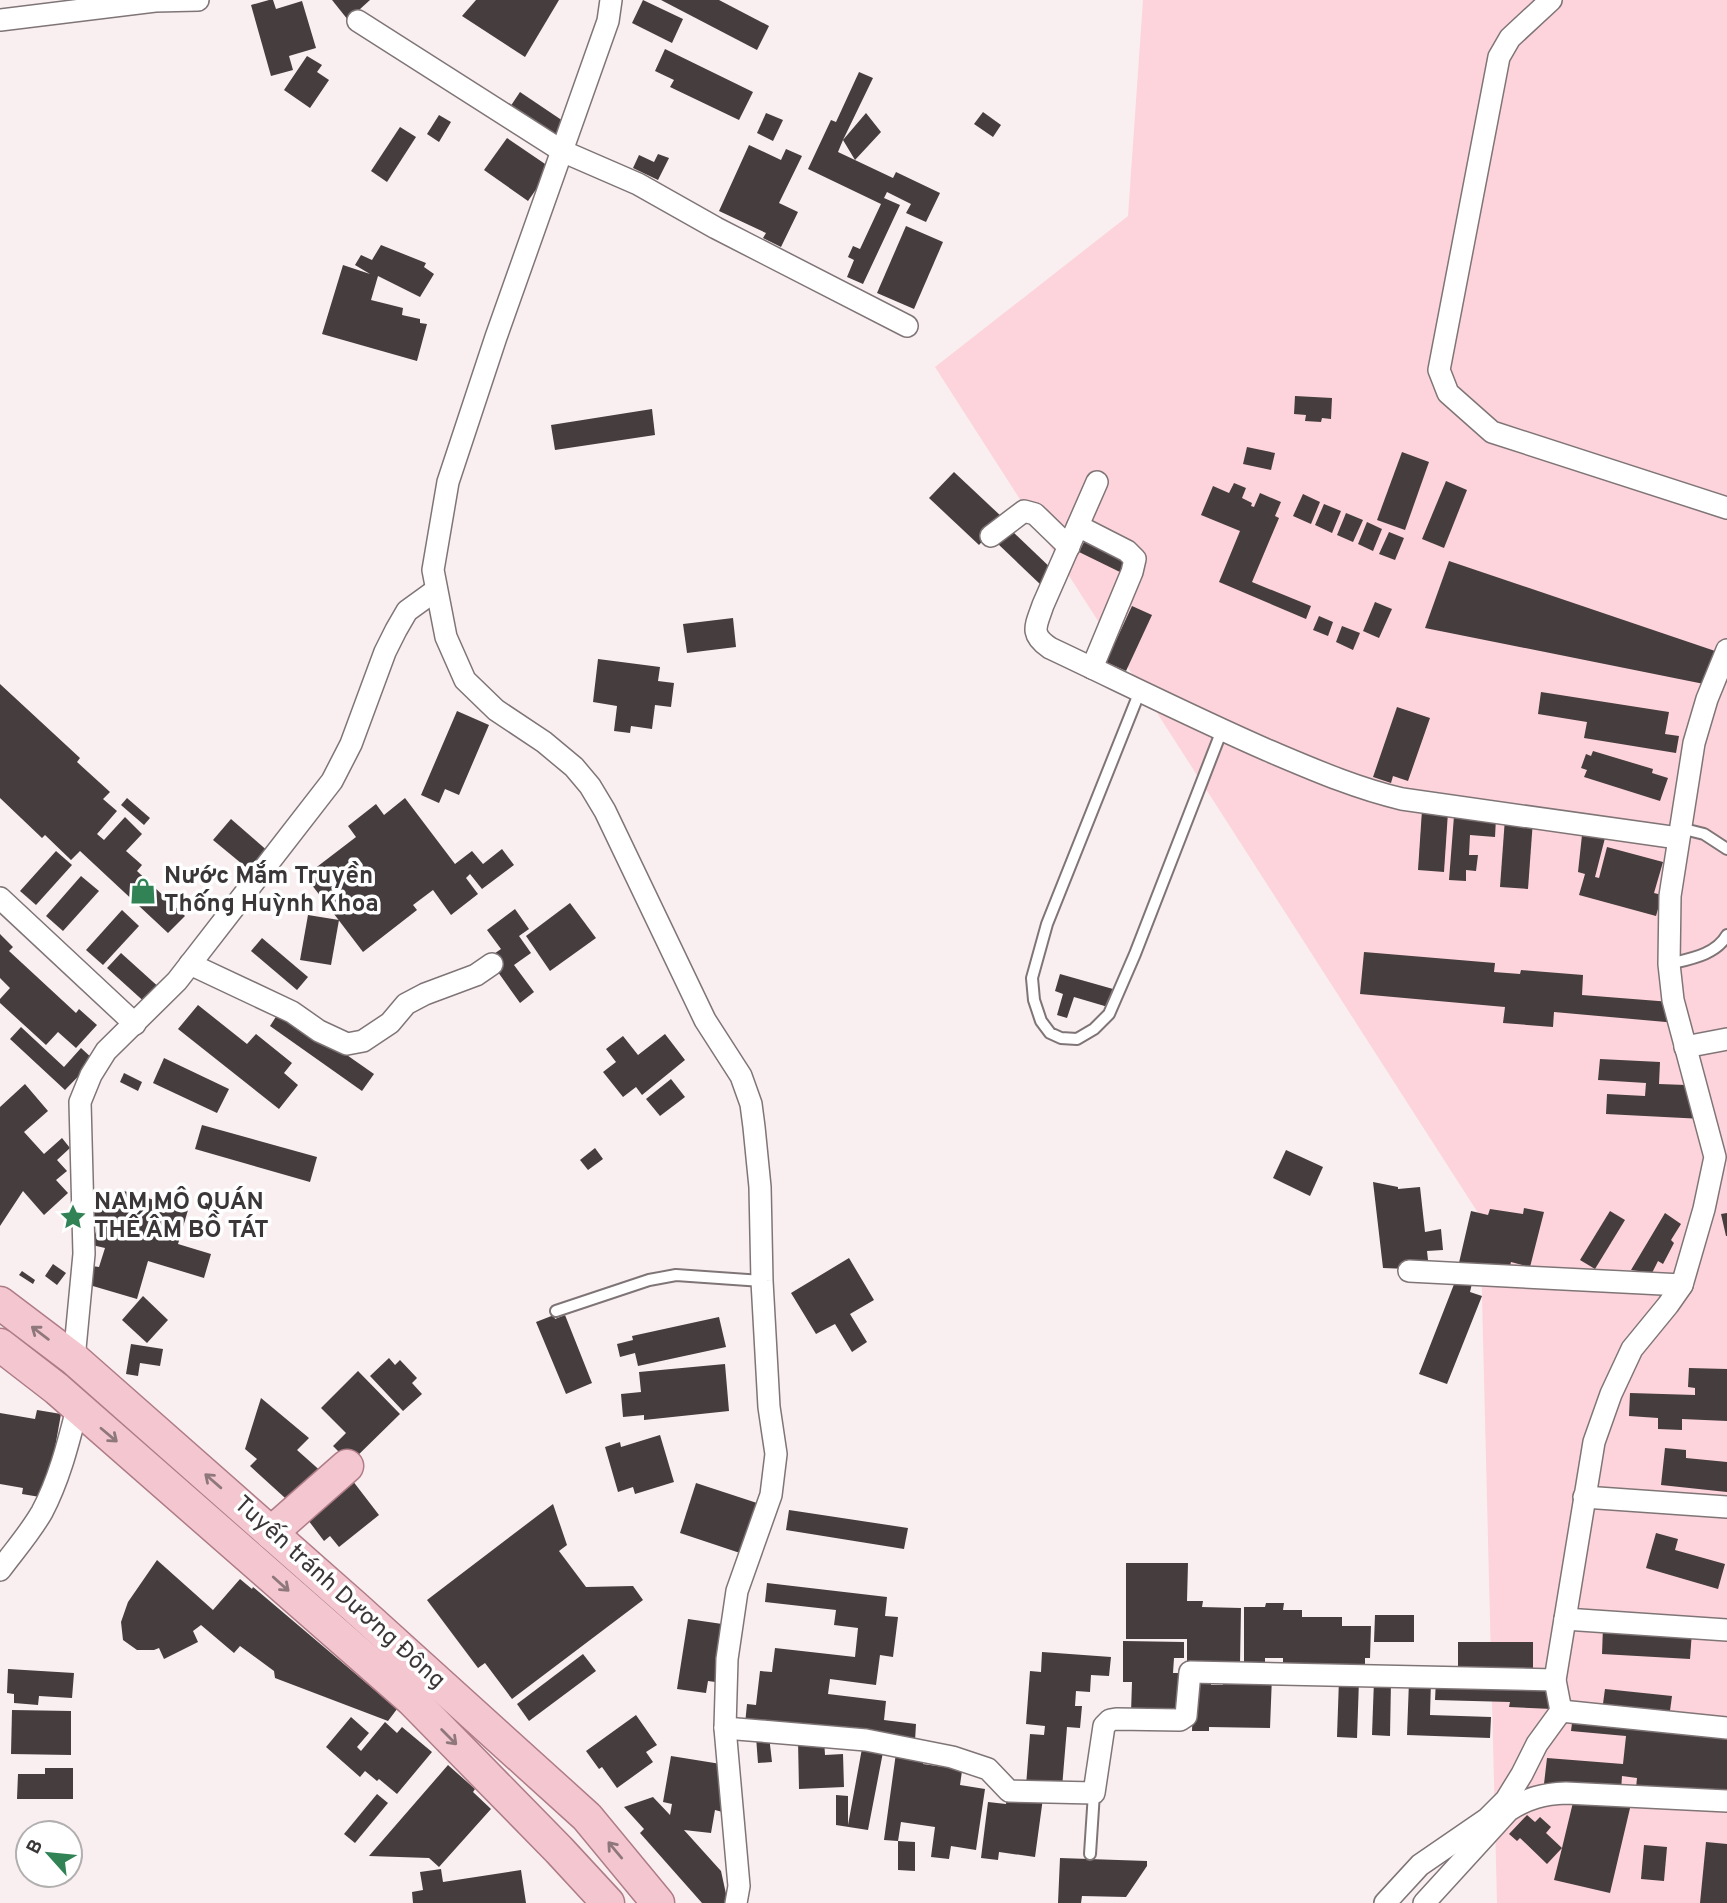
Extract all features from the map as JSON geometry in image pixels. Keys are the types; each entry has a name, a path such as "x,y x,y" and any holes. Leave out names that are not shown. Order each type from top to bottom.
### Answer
{"main road":[{"name":"Tuyến tránh Dương Đông","path":"0,1303 74,1359 271,1532 587,1817 658,1903"},
{"name":"Tuyến tránh Dương Đông","path":"2,1348 67,1399 241,1548 412,1700 608,1903"},
{"path":"67,1399 74,1359"},
{"path":"271,1532 346,1466"}],"street":[{"path":"0,20 155,0 198,0"},
{"path":"611,0 608,21 496,337 448,482 433,570 446,638 465,680 496,710 544,742 590,786 605,811 705,1020 741,1076 751,1104 760,1187 769,1407 776,1454 771,1495 737,1591 727,1659 725,1728 739,1886 736,1903"},
{"path":"1550,0 1510,38 1499,57 1439,370 1448,393 1492,432 1727,508"},
{"path":"358,21 562,151 638,184 716,228 907,326"},
{"path":"1097,482 1043,605 1036,634 1039,640 1050,648 1222,730 1343,783 1392,797 1679,833"},
{"path":"991,536 1024,511 1035,514 1069,547"},
{"path":"1078,526 1127,551 1135,559 1092,668"},
{"path":"74,1359 84,1254 80,1101 91,1075 106,1051 135,1024 190,964 332,781 351,744 385,652 396,630 407,611 436,590"},
{"path":"1385,1903 1420,1865 1488,1819 1506,1800 1537,1744 1561,1711 1555,1680 1594,1441 1611,1394 1632,1349 1668,1306 1682,1284 1721,1155 1685,1047 1673,1000 1669,964 1670,896 1694,743 1707,699 1727,650"},
{"path":"0,898 135,1024"},
{"path":"190,964 292,1012 319,1031 347,1044 363,1041 390,1023 407,1004 425,994 476,975 492,964"},
{"path":"1685,1047 1727,1039"},
{"path":"1409,1271 1682,1284"},
{"path":"0,1570 40,1515 62,1466 67,1399"},
{"path":"1584,1497 1727,1507"},
{"path":"1565,1619 1727,1630"},
{"path":"725,1728 866,1740 975,1763 997,1776 1009,1791 1094,1793 1106,1723 1116,1719 1180,1720 1186,1716 1190,1672 1555,1680"},
{"path":"1561,1711 1727,1728"},
{"path":"1424,1903 1509,1810 1526,1799 1544,1794 1566,1793 1727,1801"}],"lane":[{"path":"1140,691 1047,924 1032,978 1034,1000 1041,1021 1050,1033 1061,1038 1077,1039 1094,1030 1109,1014 1140,942 1222,730"},
{"path":"1679,833 1704,834 1727,849"},
{"path":"1669,964 1706,954 1724,941 1727,935"},
{"path":"555,1311 649,1280 676,1275 762,1281"},
{"path":"1090,1854 1094,1793"}],"shaded area":[{"path":"1143,0 1727,0 1727,1903 1497,1903 1480,1216 935,367 1128,216"}],"building":[{"path":"273,0 276,9 302,1 316,48 289,56 293,70 271,76 251,5"},
{"path":"332,0 370,0 348,20"},
{"path":"476,0 559,0 525,57 462,16"},
{"path":"643,0 683,19 672,43 632,23"},
{"path":"661,0 719,0 769,26 757,50"},
{"path":"665,49 753,92 739,120 670,87 674,80 655,71"},
{"path":"307,56 322,65 317,72 329,80 310,108 284,90"},
{"path":"859,72 873,78 838,152 893,178 896,172 940,193 926,222 906,213 911,204 887,192 884,198 900,205 863,284 847,277 854,260 848,257 853,246 860,249 881,204 808,169 831,120 836,122"},
{"path":"520,92 566,123 554,141 508,110"},
{"path":"983,112 1001,125 993,137 974,124"},
{"path":"766,113 783,120 773,141 757,133"},
{"path":"866,113 881,132 855,160 843,140"},
{"path":"439,115 451,122 439,142 427,134"},
{"path":"400,127 416,137 387,182 371,171"},
{"path":"507,138 551,168 528,201 484,170"},
{"path":"749,145 781,160 786,149 802,156 779,203 798,212 781,247 763,238 766,233 719,211"},
{"path":"658,154 669,158 658,180 633,168 639,155 654,162"},
{"path":"906,226 943,242 914,309 877,293"},
{"path":"381,245 426,263 424,267 434,274 420,297 378,276 371,300 403,308 402,315 420,319 420,323 427,324 417,361 322,334 343,265 370,274 355,265 361,255 372,260"},
{"path":"1295,396 1332,398 1331,419 1322,418 1321,422 1305,421 1306,415 1294,414"},
{"path":"652,409 655,435 555,450 551,425"},
{"path":"1247,447 1275,453 1271,470 1243,464"},
{"path":"1402,452 1429,462 1405,530 1377,520"},
{"path":"954,472 1003,518 979,545 929,498"},
{"path":"1446,481 1467,490 1444,548 1422,539"},
{"path":"1234,483 1246,488 1242,498 1252,503 1251,506 1254,507 1260,493 1281,502 1275,516 1279,518 1252,582 1311,606 1306,619 1219,582 1240,531 1201,515 1213,486 1229,493"},
{"path":"1303,494 1320,502 1311,524 1293,516"},
{"path":"1324,504 1341,511 1332,533 1315,525"},
{"path":"1346,513 1363,520 1353,542 1337,535"},
{"path":"1367,522 1382,529 1373,551 1358,544"},
{"path":"1010,529 1055,572 1042,586 997,543"},
{"path":"1389,532 1404,538 1395,560 1379,554"},
{"path":"1087,536 1134,558 1126,575 1079,552"},
{"path":"1449,561 1721,653 1709,685 1425,628"},
{"path":"1375,602 1392,609 1379,638 1363,631"},
{"path":"1132,606 1152,615 1126,671 1106,662"},
{"path":"1319,616 1333,622 1328,636 1313,630"},
{"path":"733,618 736,647 687,653 683,624"},
{"path":"1342,626 1360,633 1353,650 1336,642"},
{"path":"598,659 660,667 658,681 674,683 671,707 655,705 652,729 631,726 630,733 614,731 617,706 593,702"},
{"path":"0,684 80,758 77,762 110,792 103,799 117,811 97,834 104,840 125,817 142,834 126,851 142,865 137,871 185,916 168,933 80,851 71,860 45,835 42,838 0,798"},
{"path":"1541,692 1669,712 1665,734 1679,736 1676,753 1584,738 1587,722 1538,714"},
{"path":"1397,707 1430,718 1408,781 1393,776 1391,783 1373,777"},
{"path":"457,711 489,725 459,795 445,789 439,803 421,795"},
{"path":"1593,751 1653,769 1652,773 1668,778 1660,801 1584,777 1587,770 1581,768 1586,754 1591,756"},
{"path":"127,798 150,818 144,825 121,805"},
{"path":"405,798 455,864 472,851 483,864 502,849 514,865 482,889 470,874 466,878 478,894 451,915 433,890 413,905 417,910 363,952 305,876 356,837 348,826 376,804 384,815"},
{"path":"1422,810 1448,812 1444,872 1418,870"},
{"path":"1454,816 1496,818 1495,837 1470,835 1469,855 1478,855 1476,871 1466,870 1466,881 1449,880"},
{"path":"1505,818 1533,820 1528,889 1500,887"},
{"path":"231,819 270,853 253,873 213,840"},
{"path":"1582,835 1605,838 1595,877 1599,878 1607,847 1663,862 1654,893 1662,895 1656,916 1579,895 1585,874 1578,872"},
{"path":"56,851 72,865 36,905 20,891"},
{"path":"81,876 99,891 63,931 46,916"},
{"path":"570,903 596,938 550,971 526,936"},
{"path":"515,909 529,929 519,936 531,953 514,965 534,992 520,1003 488,958 501,949 487,930"},
{"path":"122,910 139,926 103,965 86,950"},
{"path":"308,915 339,920 331,965 300,960"},
{"path":"0,934 13,947 9,951 76,1013 79,1009 97,1025 76,1048 58,1032 46,1045 0,1003 0,999 10,988 0,978"},
{"path":"262,938 308,977 297,990 251,951"},
{"path":"1364,952 1495,963 1494,972 1520,974 1521,970 1583,975 1582,995 1671,1002 1677,1023 1554,1012 1553,1027 1503,1023 1505,1007 1360,994"},
{"path":"121,953 162,990 149,1006 107,968"},
{"path":"1060,974 1113,989 1108,1007 1074,997 1067,1018 1057,1015 1063,994 1055,991"},
{"path":"198,1005 247,1044 256,1034 292,1063 284,1073 298,1085 279,1109 178,1029"},
{"path":"281,1009 374,1074 362,1091 270,1026"},
{"path":"21,1027 64,1067 81,1048 94,1060 65,1090 10,1039"},
{"path":"665,1034 685,1060 642,1095 636,1087 623,1097 603,1072 616,1062 606,1049 623,1036 638,1055"},
{"path":"164,1058 229,1089 217,1113 153,1083"},
{"path":"1600,1059 1660,1062 1659,1084 1686,1085 1703,1119 1606,1114 1607,1094 1645,1096 1646,1083 1598,1080"},
{"path":"124,1073 142,1082 138,1091 120,1082"},
{"path":"671,1079 685,1097 660,1116 646,1099"},
{"path":"25,1084 48,1111 24,1132 44,1154 62,1138 70,1148 57,1160 67,1171 56,1180 68,1193 44,1215 23,1191 0,1226 0,1107"},
{"path":"202,1125 317,1157 310,1182 195,1149"},
{"path":"595,1148 603,1159 588,1170 580,1160"},
{"path":"1286,1150 1323,1167 1310,1196 1273,1178"},
{"path":"1373,1182 1398,1189 1420,1187 1425,1232 1441,1229 1443,1250 1427,1251 1428,1260 1407,1262 1408,1269 1383,1268"},
{"path":"124,1191 188,1210 178,1244 211,1254 204,1278 148,1261 137,1299 86,1284 92,1266 99,1267 105,1248 92,1245 99,1221 92,1219 97,1201 119,1207"},
{"path":"1524,1208 1544,1212 1530,1267 1511,1262 1509,1270 1479,1263 1477,1272 1458,1267 1471,1211 1488,1215 1490,1209 1523,1214"},
{"path":"1610,1211 1625,1220 1595,1269 1580,1260"},
{"path":"1665,1213 1681,1224 1671,1240 1674,1243 1663,1264 1658,1261 1652,1273 1631,1270"},
{"path":"1727,1213 1727,1236 1726,1236 1721,1214"},
{"path":"849,1258 874,1300 850,1314 867,1342 852,1352 835,1324 816,1334 791,1293"},
{"path":"53,1264 66,1273 57,1285 45,1276"},
{"path":"22,1271 35,1280 33,1284 19,1275"},
{"path":"1458,1274 1474,1275 1470,1292 1482,1296 1447,1384 1419,1374"},
{"path":"143,1296 168,1320 147,1343 122,1320"},
{"path":"554,1315 555,1319 565,1315 592,1383 566,1394 536,1322"},
{"path":"719,1317 726,1347 638,1366 635,1353 620,1357 617,1344 633,1340 632,1336"},
{"path":"131,1344 163,1349 160,1366 140,1363 138,1376 126,1374"},
{"path":"389,1358 395,1365 400,1360 417,1378 412,1383 422,1394 403,1411 370,1376"},
{"path":"725,1364 729,1411 644,1420 644,1415 623,1417 621,1394 641,1392 639,1372"},
{"path":"1689,1368 1727,1369 1727,1421 1682,1419 1682,1430 1658,1429 1658,1418 1629,1416 1630,1393 1695,1395 1695,1388 1688,1387"},
{"path":"358,1371 400,1414 350,1463 333,1446 346,1433 321,1408"},
{"path":"261,1398 309,1438 297,1450 324,1474 295,1507 250,1466 257,1459 245,1449"},
{"path":"37,1410 61,1414 46,1498 22,1494 23,1488 0,1484 0,1413 35,1419"},
{"path":"660,1435 674,1482 635,1494 633,1487 618,1492 605,1447 620,1442 621,1447"},
{"path":"1665,1448 1686,1450 1686,1458 1727,1462 1727,1492 1661,1485"},
{"path":"349,1476 379,1515 339,1547 330,1536 324,1541 302,1512"},
{"path":"696,1483 757,1503 740,1553 680,1533"},
{"path":"553,1504 567,1545 559,1551 586,1587 633,1586 643,1600 512,1699 485,1663 478,1668 427,1600"},
{"path":"789,1510 908,1528 904,1549 786,1530"},
{"path":"1656,1533 1678,1539 1675,1550 1725,1564 1718,1589 1646,1568"},
{"path":"157,1560 213,1610 240,1579 252,1589 253,1587 397,1709 388,1721 275,1678 274,1671 240,1646 234,1653 201,1625 193,1631 198,1642 164,1659 159,1648 137,1650 123,1640 121,1622 128,1602"},
{"path":"1126,1563 1188,1563 1187,1601 1203,1601 1202,1607 1241,1608 1240,1665 1187,1665 1187,1639 1126,1639"},
{"path":"767,1583 887,1597 885,1616 898,1617 893,1657 880,1655 876,1685 830,1679 828,1694 886,1701 884,1720 916,1724 915,1741 745,1724 747,1704 756,1705 760,1671 772,1672 775,1648 855,1657 858,1628 834,1625 836,1610 765,1602"},
{"path":"1266,1603 1284,1603 1283,1610 1302,1610 1302,1617 1342,1617 1342,1626 1371,1626 1370,1658 1365,1658 1365,1671 1283,1671 1283,1658 1265,1658 1265,1665 1244,1665 1244,1607 1265,1607"},
{"path":"1375,1615 1414,1615 1414,1642 1374,1642"},
{"path":"688,1619 729,1625 723,1683 708,1681 706,1693 677,1689"},
{"path":"1603,1627 1692,1631 1690,1659 1602,1654"},
{"path":"1123,1641 1184,1642 1184,1658 1174,1658 1173,1673 1185,1673 1185,1713 1131,1713 1132,1682 1123,1682"},
{"path":"1458,1642 1533,1642 1533,1671 1458,1671"},
{"path":"1042,1652 1111,1657 1109,1676 1091,1675 1090,1692 1076,1691 1075,1706 1082,1706 1080,1728 1067,1727 1062,1788 1026,1786 1030,1734 1044,1735 1045,1726 1026,1724 1030,1671 1041,1672"},
{"path":"583,1654 596,1671 529,1721 517,1704"},
{"path":"8,1669 74,1673 72,1698 39,1696 38,1705 14,1703 14,1694 7,1693"},
{"path":"1223,1675 1272,1676 1270,1728 1209,1727 1209,1731 1192,1731 1194,1676 1211,1676 1211,1685 1223,1685"},
{"path":"1339,1679 1359,1680 1357,1738 1337,1737"},
{"path":"1374,1680 1391,1681 1390,1736 1372,1735"},
{"path":"1436,1680 1553,1684 1552,1709 1509,1707 1510,1702 1435,1700"},
{"path":"1409,1681 1431,1681 1430,1715 1491,1717 1490,1738 1407,1735"},
{"path":"1605,1689 1672,1696 1669,1718 1602,1711"},
{"path":"12,1710 71,1711 71,1755 11,1754"},
{"path":"636,1715 657,1745 646,1752 653,1762 617,1788 586,1751"},
{"path":"1573,1715 1727,1734 1727,1796 1636,1788 1637,1778 1622,1776 1621,1791 1544,1784 1547,1758 1623,1764 1626,1736 1571,1731"},
{"path":"351,1717 369,1733 357,1747 361,1751 385,1722 397,1733 402,1727 432,1752 397,1794 365,1771 360,1777 326,1747"},
{"path":"769,1736 772,1762 758,1763 756,1737"},
{"path":"824,1739 825,1755 843,1754 844,1787 799,1789 798,1740"},
{"path":"863,1743 884,1747 868,1830 836,1825 836,1795 848,1796 848,1825"},
{"path":"896,1753 924,1757 923,1764 944,1767 945,1761 963,1764 960,1785 985,1789 976,1850 951,1846 949,1859 931,1857 935,1827 901,1822 898,1841 884,1840"},
{"path":"671,1756 727,1765 730,1814 715,1810 711,1833 684,1830 721,1871 728,1903 702,1903 640,1833 644,1829 624,1807 653,1797 670,1815 672,1804 663,1802"},
{"path":"448,1765 475,1789 473,1792 491,1809 439,1867 429,1858 369,1856"},
{"path":"45,1768 73,1768 73,1799 17,1799 18,1774 45,1774"},
{"path":"1007,1793 1043,1798 1035,1857 999,1852 998,1860 981,1858 988,1802 1006,1804"},
{"path":"377,1794 388,1803 355,1843 344,1834"},
{"path":"1575,1794 1631,1804 1610,1893 1554,1880"},
{"path":"1527,1815 1535,1822 1540,1817 1551,1827 1546,1833 1562,1848 1547,1864 1520,1838 1517,1841 1509,1834"},
{"path":"898,1841 915,1842 915,1871 898,1870"},
{"path":"1706,1842 1727,1844 1727,1903 1700,1903"},
{"path":"1644,1845 1667,1847 1664,1881 1641,1879"},
{"path":"1060,1858 1147,1861 1147,1866 1126,1897 1082,1896 1081,1903 1058,1903"},
{"path":"441,1869 443,1882 521,1870 526,1903 413,1903 412,1892 423,1890 420,1872"}],"place":[{"name":"Nước Mắm Truyền Thống Huỳnh Khoa","path":"143,891"},
{"name":"NAM MÔ QUÁN THẾ ÂM BỒ TÁT","path":"73,1217"}]}
